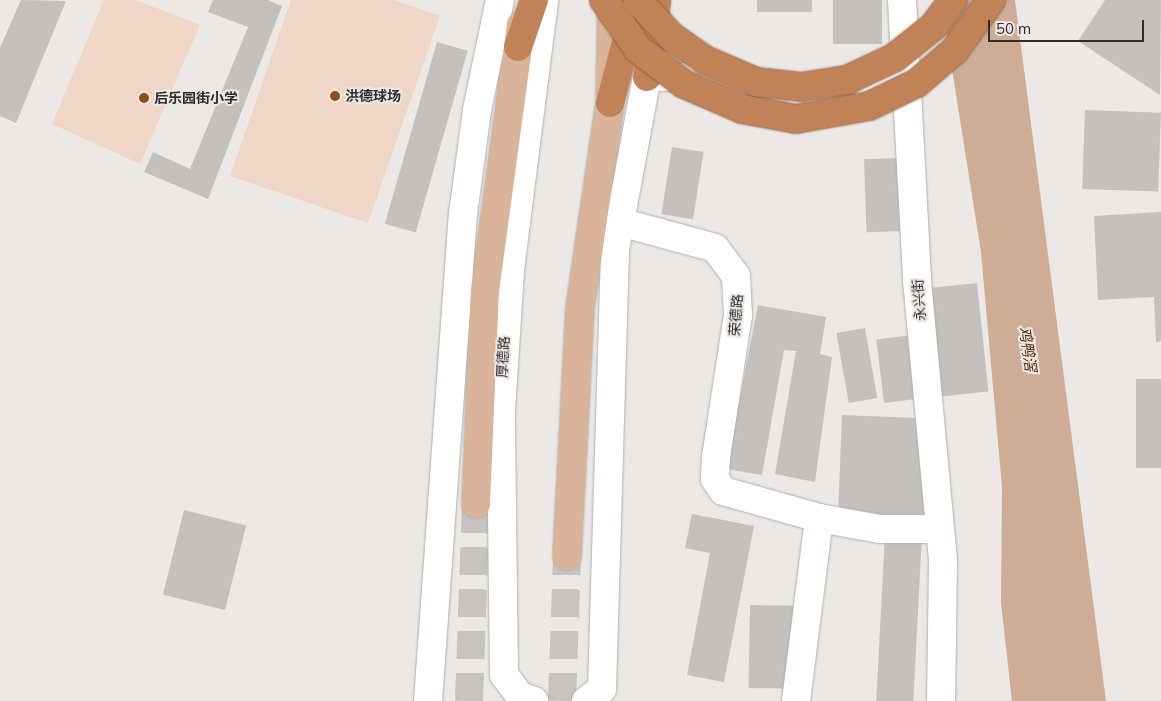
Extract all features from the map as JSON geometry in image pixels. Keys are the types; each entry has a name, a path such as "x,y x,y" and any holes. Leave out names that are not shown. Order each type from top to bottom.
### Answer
{"highway":[{"path":"518,47 534,0"},
{"path":"604,0 638,50 684,84 742,109 796,119 869,106 917,83 955,50 990,0"},
{"path":"610,103 637,0"},
{"path":"637,0 672,37 705,60 756,82 802,87 847,80 894,58 934,26 953,0"},
{"path":"647,77 657,0"}],"main road":[{"path":"476,504 485,291 525,0"},
{"path":"567,556 580,308 610,103 612,0"}],"street":[{"path":"428,701 463,214 477,110 500,0"},
{"name":"厚德路","path":"498,701 504,675 504,338 544,0"},
{"name":"永兴街","path":"902,0 905,71 937,529 943,561 941,701"},
{"path":"595,697 615,249 647,77 706,77 777,94 825,96 859,91 905,71"},
{"name":"荣德路","path":"620,222 715,248 736,276 738,315 716,456 715,479 723,491 819,518"},
{"path":"796,701 819,518 880,529 937,529"},
{"path":"504,675 520,696 534,701"}],"shaded area":[{"path":"104,0 136,0 200,25 140,164 52,124"},
{"name":"洪德球场","path":"291,0 394,0 440,16 368,223 230,176"}],"water":[{"name":"鸡鸭滘","path":"941,0 1015,0 1106,701 1012,701 1001,602 1002,487 981,252"}],"building":[{"path":"21,0 66,1 16,123 0,116 0,48"},
{"path":"213,0 268,0 282,6 208,199 144,172 153,152 190,169 248,27 208,12"},
{"path":"757,0 812,0 812,12 757,12"},
{"path":"833,0 882,0 882,44 833,44"},
{"path":"1105,0 1161,0 1160,95 1078,41"},
{"path":"437,42 468,51 416,232 385,224"},
{"path":"1085,110 1161,113 1158,192 1082,189"},
{"path":"672,147 704,152 693,219 661,214"},
{"path":"901,158 904,231 867,232 864,159"},
{"path":"1161,212 1161,341 1156,342 1154,297 1098,300 1094,216"},
{"path":"977,283 988,391 939,397 927,288"},
{"path":"758,305 826,317 820,354 832,357 815,482 775,474 796,351 784,350 762,475 726,469"},
{"path":"865,328 877,398 849,403 836,333"},
{"path":"912,335 920,399 884,403 876,339"},
{"path":"1136,379 1161,379 1161,468 1136,468"},
{"path":"842,415 918,418 929,522 838,516"},
{"path":"184,510 246,525 225,610 163,594"},
{"path":"692,514 754,526 724,682 687,675 710,553 685,548"},
{"path":"885,534 922,536 913,701 876,701"},
{"path":"750,605 800,606 799,689 749,688"}],"tunnel":[{"path":"469,701 476,504"},
{"path":"562,701 567,556"}],"place":[{"name":"洪德球场","path":"335,96"},
{"name":"后乐园街小学","path":"144,98"}]}
